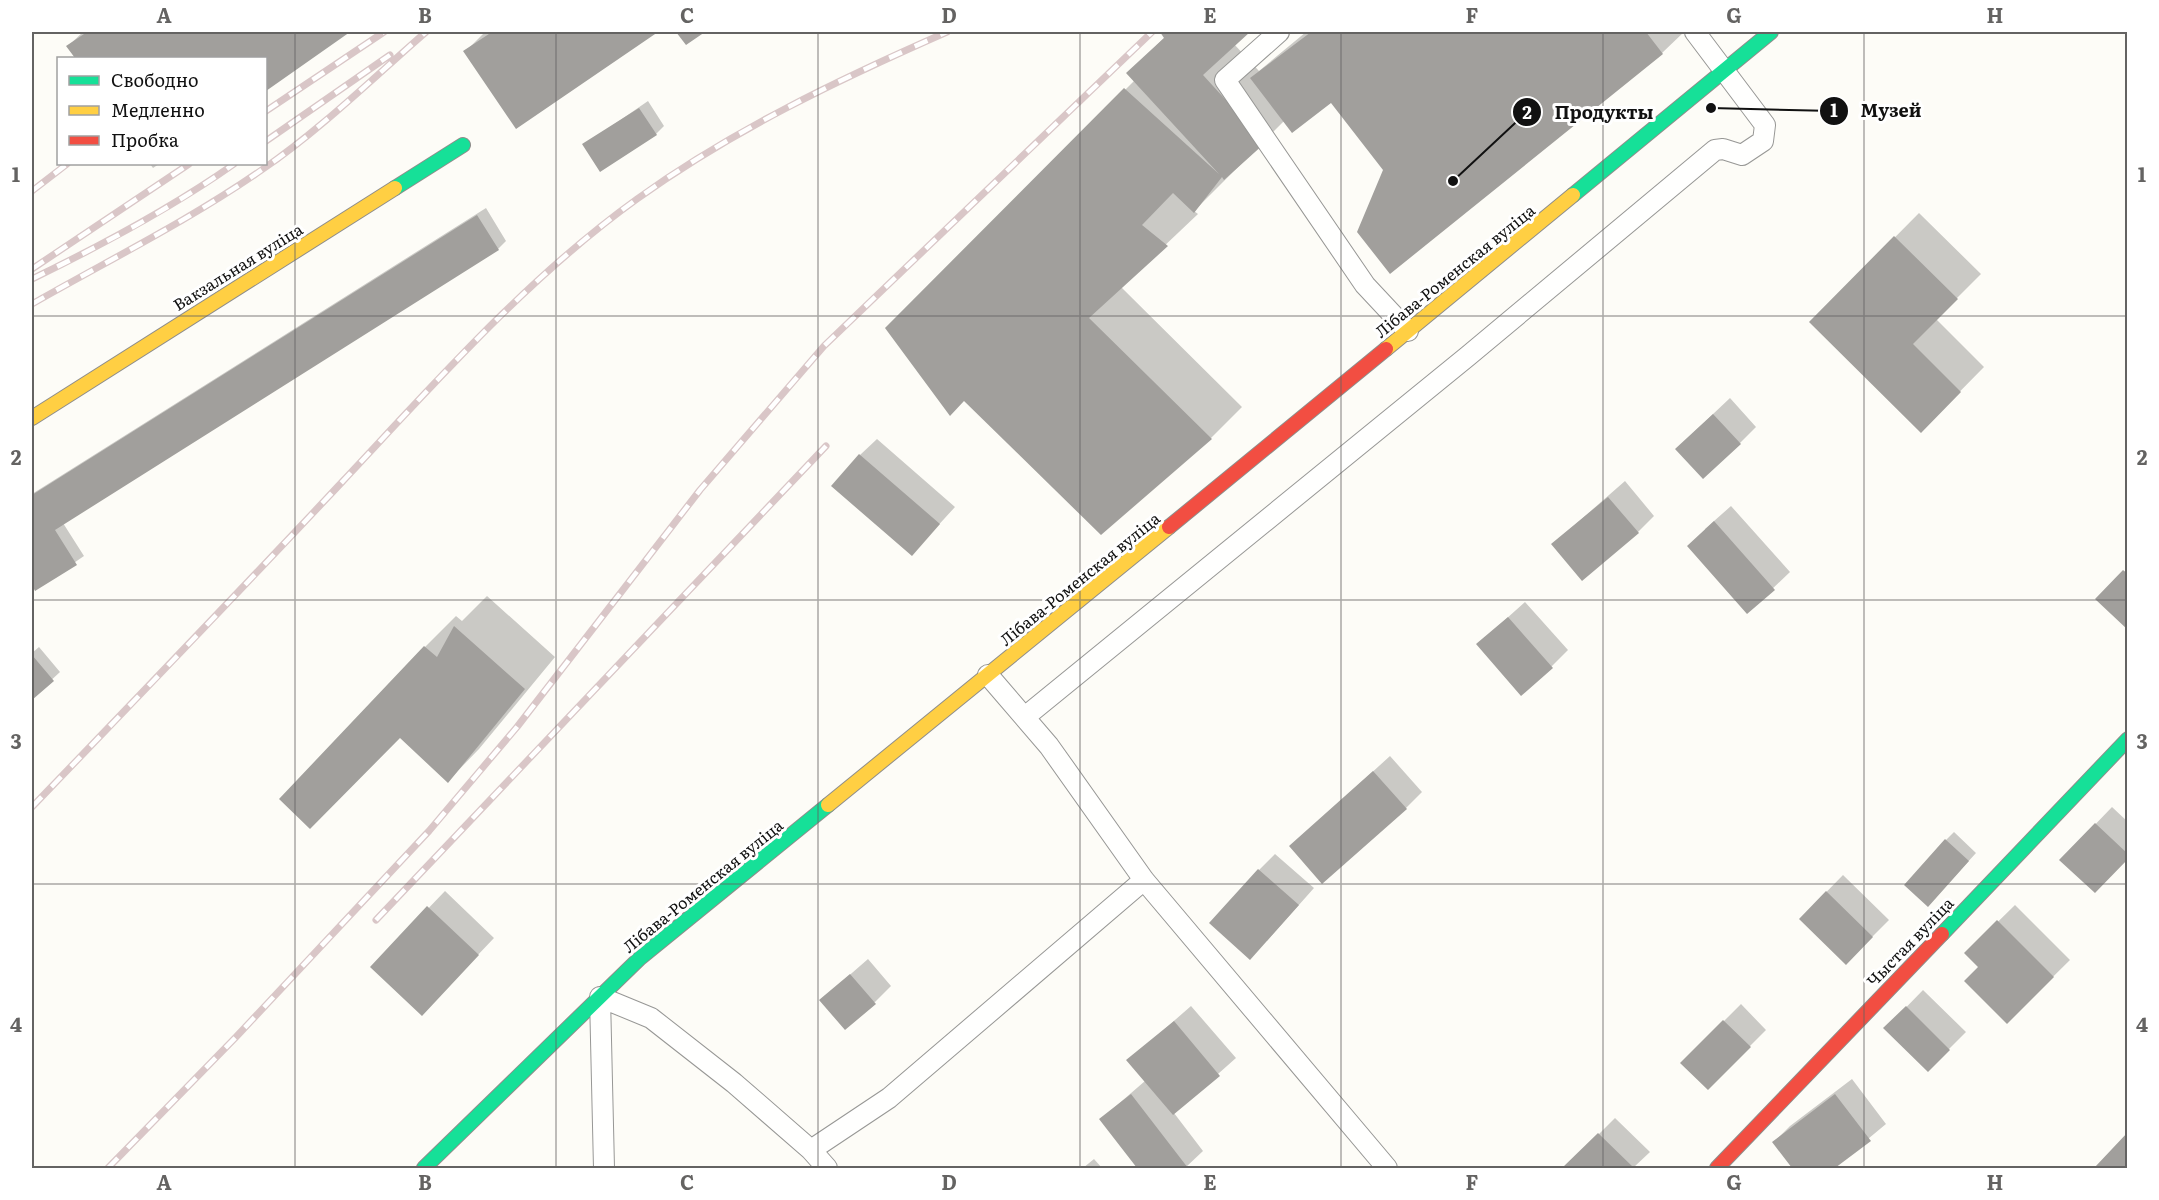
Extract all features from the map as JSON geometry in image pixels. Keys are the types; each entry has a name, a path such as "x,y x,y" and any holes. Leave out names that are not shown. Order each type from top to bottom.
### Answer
{"main road":[{"name":"Лібава-Роменская вуліца","path":"424,1168 640,958 1771,32"},
{"name":"Вакзальная вуліца","path":"32,418 463,145"},
{"name":"Чыстая вуліца","path":"1717,1168 2127,739"}],"lane":[{"path":"1279,32 1225,80 1365,285 1408,331"},
{"path":"1026,716 1468,356 1715,150 1723,149 1742,154 1763,141 1765,125 1695,32"},
{"path":"988,675 1026,716 1143,880 1387,1168"},
{"path":"811,1150 889,1098 1143,880"},
{"path":"604,1168 600,997 651,1018 734,1083 811,1150 827,1168"}],"building":[{"path":"87,32 350,32 267,90 267,57 74,57 66,46"},
{"path":"492,32 658,32 516,129 463,51"},
{"path":"676,32 705,32 686,45"},
{"path":"1160,32 1250,32 1203,75 1265,143 1224,180 1222,177 1194,213 1173,193 1142,225 1168,246 1089,318 1212,439 1101,535 964,401 950,416 885,328 1124,88 1219,174 1126,73 1164,38"},
{"path":"1311,32 1646,32 1663,54 1390,274 1357,232 1383,170 1331,103 1292,133 1250,78"},
{"path":"639,108 657,135 600,172 582,144"},
{"path":"477,215 499,250 55,530 77,565 35,591 32,585 32,495"},
{"path":"1894,236 1958,299 1913,344 1961,392 1921,433 1809,322"},
{"path":"1713,414 1741,444 1703,479 1675,449"},
{"path":"859,454 940,524 912,556 831,486"},
{"path":"1608,497 1639,533 1582,581 1551,544"},
{"path":"1714,521 1775,590 1747,614 1687,546"},
{"path":"2123,570 2128,574 2128,630 2095,599"},
{"path":"1508,617 1553,668 1521,696 1476,644"},
{"path":"454,626 525,689 448,783 400,738 310,829 279,799 424,646 437,657"},
{"path":"32,655 54,681 32,700"},
{"path":"1373,771 1407,809 1322,884 1289,846"},
{"path":"2095,823 2128,854 2128,859 2095,893 2059,860"},
{"path":"1945,839 1969,861 1928,907 1904,885"},
{"path":"1258,869 1299,905 1250,960 1209,923"},
{"path":"1826,891 1873,937 1846,965 1799,919"},
{"path":"427,906 479,955 422,1016 370,967"},
{"path":"1997,920 2054,977 2007,1024 1964,981 1978,967 1964,953"},
{"path":"850,974 876,1004 845,1030 819,1000"},
{"path":"1906,1006 1950,1050 1928,1072 1883,1028"},
{"path":"1723,1020 1751,1047 1708,1090 1680,1063"},
{"path":"1174,1021 1220,1076 1173,1115 1126,1060"},
{"path":"1131,1094 1188,1168 1137,1168 1099,1119"},
{"path":"1835,1094 1871,1141 1835,1168 1792,1168 1772,1142"},
{"path":"2128,1132 2128,1168 2096,1168 2095,1167"},
{"path":"1598,1133 1634,1168 1562,1168"}],"railway":[{"path":"267,110 384,32"},
{"path":"32,304 178,223 263,169 326,120 426,32"},
{"path":"32,807 447,370 520,297 558,263 637,199 711,150 827,87 947,32"},
{"path":"108,1168 236,1037 429,831 517,727 700,490 824,346 1152,32"},
{"path":"267,140 390,55"},
{"path":"32,191 66,165"},
{"path":"32,269 188,165"},
{"path":"32,279 135,226 232,165"},
{"path":"376,920 826,446"}],"traffic: fast":[{"path":"1573,195 1771,32"},
{"path":"395,188 463,145"},
{"path":"1942,934 2128,739"},
{"path":"424,1168 640,958 828,805"}],"traffic: slow":[{"path":"32,418 395,188"},
{"path":"1386,349 1573,195"},
{"path":"828,805 1169,527"}],"traffic: jam":[{"path":"1169,527 1386,349"},
{"path":"1717,1168 1942,934"}],"place":[{"name":"Музей","path":"1711,108"},
{"name":"Продукты","path":"1453,181"}]}
